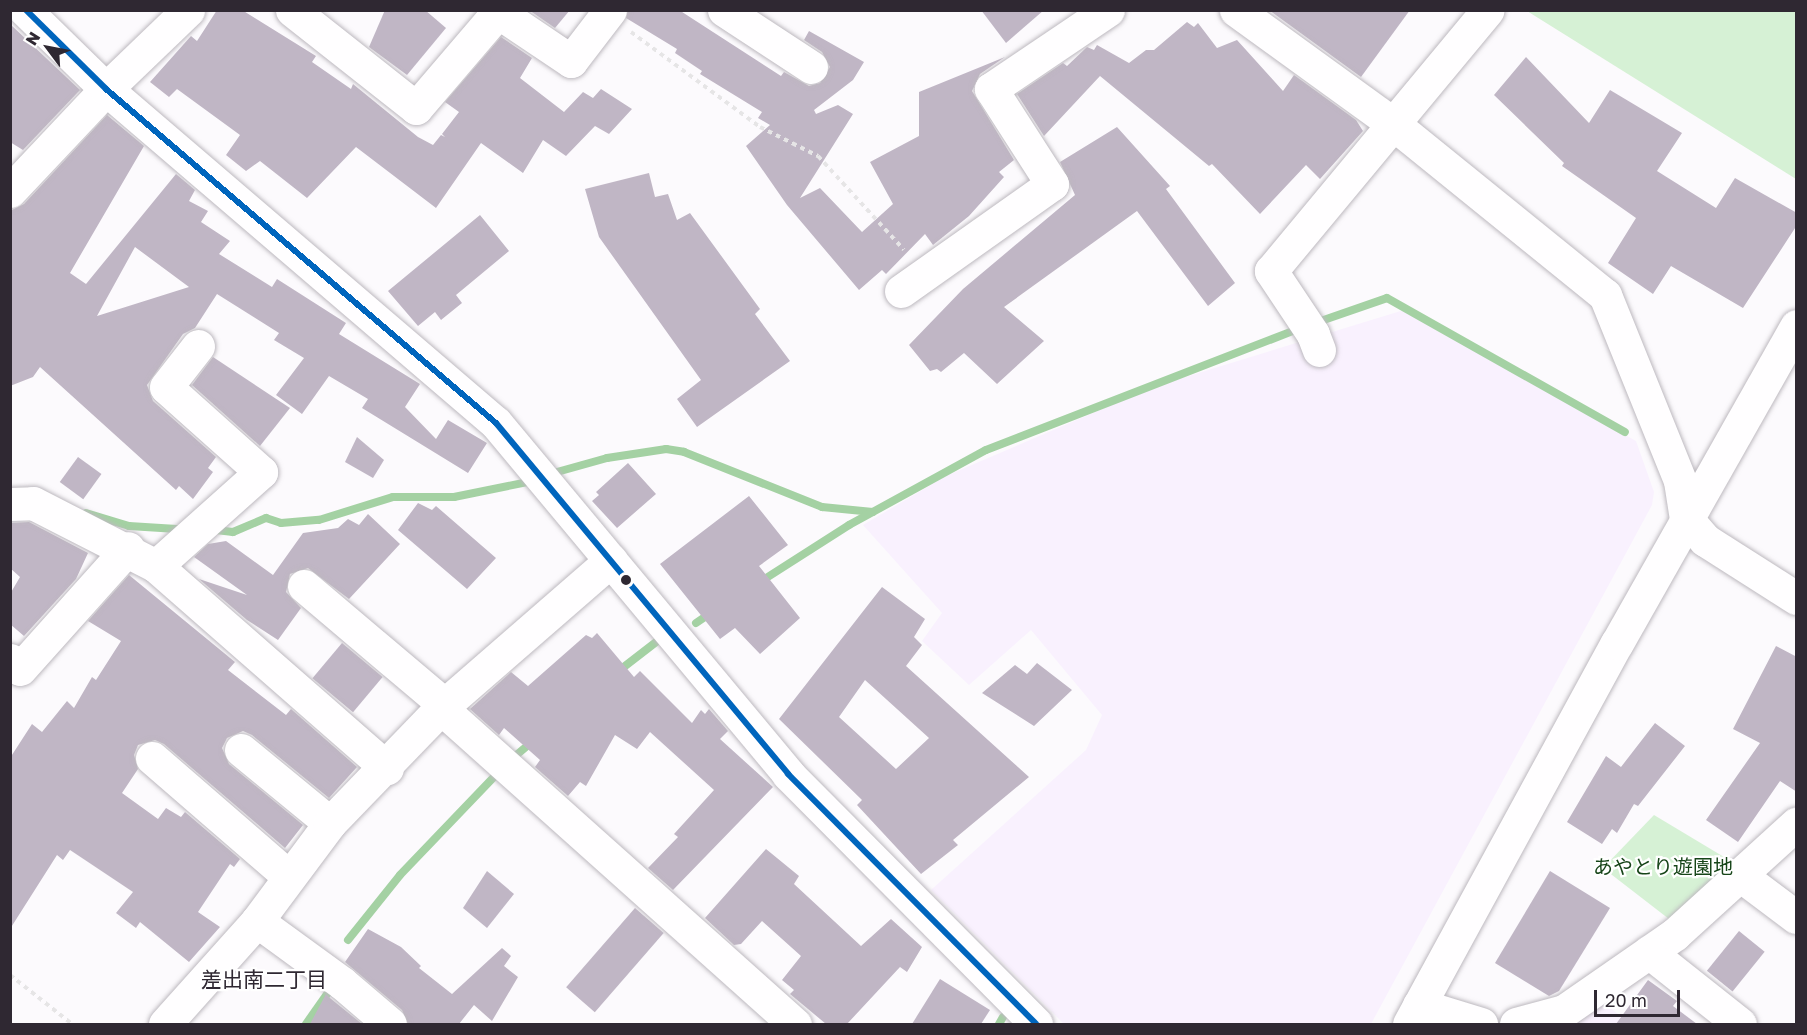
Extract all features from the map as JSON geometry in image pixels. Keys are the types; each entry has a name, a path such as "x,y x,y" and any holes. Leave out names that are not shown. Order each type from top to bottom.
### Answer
{"street":[{"path":"26,10 106,89 496,423 788,774 1036,1024"},
{"path":"10,191 106,89 188,10"},
{"path":"292,10 416,108 498,12 571,61 608,13"},
{"path":"724,10 811,67"},
{"path":"913,282 1052,184 991,89 1108,10"},
{"path":"1236,10 1396,126 1605,295 1680,481 1686,518 1706,540 1797,598"},
{"path":"1312,334 1271,271 1396,126 1488,10"},
{"path":"1481,1024 1414,1015 1686,518 1797,326"},
{"path":"156,566 261,472 166,387 198,346"},
{"path":"10,504 33,503 128,548 156,566 387,768"},
{"path":"10,660 20,669 128,548"},
{"path":"165,1024 257,921 288,876 330,823 387,768 443,707 611,560"},
{"path":"304,586 443,707 795,1024"},
{"path":"241,750 330,823"},
{"path":"152,758 288,876"},
{"path":"1516,1024 1564,1011 1675,934 1797,824"},
{"path":"1740,875 1797,917"},
{"path":"257,921 342,982 390,1024"},
{"path":"1649,952 1740,1024"}],"path":[{"path":"608,13 760,127 818,156 913,282"},
{"path":"10,975 72,1024"}],"shaded area":[{"path":"1404,310 1636,441 1654,492 1652,505 1371,1024 1064,1024 931,890 1086,750 1102,715 1031,630 969,685 922,641 942,613 863,525 946,476 1156,386"},
{"path":"1600,1000 1631,1024 1558,1024"}],"green space":[{"path":"1527,11 1796,11 1796,179"},
{"name":"あやとり遊園地","path":"1654,815 1734,863 1669,919 1603,868"}],"building":[{"path":"217,10 242,10 316,56 312,62 351,89 353,84 418,137 433,145 441,135 445,137 442,134 459,112 445,102 501,37 532,58 520,78 564,112 583,92 593,98 601,89 632,109 609,134 595,126 566,156 543,140 523,173 481,143 436,208 356,147 307,198 260,161 246,171 226,155 240,135 177,89 169,97 150,82 191,36 197,41"},
{"path":"385,10 425,10 446,28 407,75 369,47"},
{"path":"529,10 570,10 555,28"},
{"path":"628,10 679,10 781,76 784,72 809,86 820,83 830,67 822,52 804,40 809,31 864,62 853,80 814,110 816,114 838,105 853,114 800,198 820,188 862,232 893,204 870,162 919,136 919,92 1005,57 980,74 972,91 1014,160 999,172 1004,177 969,216 933,245 925,234 886,274 882,270 859,290 787,205 746,146 770,125 758,118 762,112 700,74 702,71 675,53 677,49 626,18"},
{"path":"981,10 1044,10 1006,43"},
{"path":"1269,10 1410,10 1361,77"},
{"path":"1187,22 1194,27 1198,23 1217,48 1237,40 1283,91 1294,75 1356,120 1363,131 1320,179 1306,165 1260,214 1212,164 1209,166 1100,76 1044,136 1017,94 1063,63 1067,66 1087,47 1094,50 1097,45 1129,63 1146,50 1154,50"},
{"path":"10,24 80,90 23,150 10,142"},
{"path":"1526,57 1589,123 1610,90 1682,133 1657,171 1716,208 1735,178 1797,213 1797,225 1743,308 1671,266 1653,294 1608,263 1636,218 1562,166 1564,163 1494,95"},
{"path":"107,115 144,146 70,273 86,284 176,174 195,190 189,201 208,211 201,222 230,241 219,254 272,287 277,279 346,323 339,334 420,384 405,407 436,439 448,420 487,443 468,473 362,408 368,399 329,376 302,414 276,395 304,358 274,340 279,333 217,294 195,328 183,334 147,385 153,401 216,457 208,468 213,472 193,499 179,486 176,490 40,367 33,377 10,386 10,211 24,204","holes":["135,247 189,287 97,316"]},
{"path":"1117,127 1170,186 1166,189 1235,283 1208,306 1137,211 1004,307 1044,341 997,384 964,353 941,372 937,369 930,371 909,345 963,289 1075,195 1060,162"},
{"path":"649,173 655,197 668,194 677,220 690,213 760,309 755,314 790,361 697,427 677,399 701,380 599,237 585,189"},
{"path":"480,215 509,251 456,295 462,303 441,320 435,312 418,326 388,291"},
{"path":"213,357 290,408 260,446 192,385"},
{"path":"357,437 384,460 373,478 345,462"},
{"path":"78,457 101,474 83,499 60,482"},
{"path":"628,463 656,494 617,528 592,501 599,495 596,492"},
{"path":"749,496 788,545 759,566 800,618 760,654 735,628 720,639 660,564"},
{"path":"418,503 432,510 436,506 496,558 467,589 398,530"},
{"path":"368,514 400,544 349,599 308,568 290,574 286,592 301,608 278,640 247,620 199,579 247,595 194,557 208,544 226,541 273,575 303,533 338,528 348,519 359,525"},
{"path":"29,522 88,553 76,579 24,636 10,624 10,594 20,577 10,568 10,523"},
{"path":"129,575 235,662 228,670 286,715 291,709 357,767 329,798 252,735 243,731 227,738 222,748 229,764 303,825 285,848 164,744 155,740 138,745 134,755 138,769 122,793 158,819 166,808 181,817 185,812 240,859 234,867 230,864 198,912 220,927 189,962 140,922 136,928 116,913 133,892 70,850 63,860 57,855 10,929 10,758 32,724 42,732 67,701 74,708 92,677 96,680 121,641 88,621"},
{"path":"882,587 925,619 914,637 922,645 906,666 1029,777 953,840 958,845 921,874 857,805 862,800 779,719","holes":["865,680 929,738 896,769 839,717"]},
{"path":"597,633 634,677 640,671 692,723 701,710 705,714 709,709 728,731 720,739 773,787 673,890 648,868 678,837 674,834 714,790 650,732 637,749 615,735 586,786 580,782 568,796 535,767 540,760 504,728 499,735 470,709 511,672 528,686 586,635 592,638"},
{"path":"342,643 383,677 353,712 312,678"},
{"path":"1776,646 1797,657 1797,792 1780,781 1738,842 1706,820 1760,743 1733,729"},
{"path":"1037,663 1072,690 1034,726 982,693 1015,665 1027,674"},
{"path":"1655,723 1685,746 1638,806 1634,804 1617,833 1612,829 1602,844 1567,822 1606,756 1621,767"},
{"path":"766,849 799,876 794,884 861,946 891,919 922,947 907,972 900,967 847,1024 826,1024 790,994 794,990 782,980 801,956 762,921 741,944 734,945 705,918"},
{"path":"487,871 514,894 487,928 463,908"},
{"path":"1550,871 1610,908 1559,991 1549,996 1495,963"},
{"path":"635,908 664,933 595,1012 566,987"},
{"path":"368,929 401,947 421,966 419,968 452,994 502,948 511,956 504,966 518,977 492,1021 474,1005 459,1024 408,1024 402,1010 345,962"},
{"path":"1739,931 1765,952 1733,991 1707,971"},
{"path":"940,979 990,1010 981,1024 912,1024"},
{"path":"1648,980 1677,1001 1673,1006 1697,1024 1616,1024"},
{"path":"326,994 330,998 362,1024 310,1024"}],"waterway":[{"path":"1315,323 1387,298 1625,432"},
{"path":"760,582 849,525 986,450 1300,328"},
{"path":"557,472 607,458 666,449 684,452 822,507 873,512"},
{"path":"216,530 233,532 266,518 281,523 319,520 393,497 454,497 528,482"},
{"path":"86,513 129,526 177,529"},
{"path":"696,623 711,613"},
{"path":"616,673 660,639"},
{"path":"514,757 534,740"},
{"path":"348,940 400,875 494,777"},
{"path":"306,1024 327,994"},
{"path":"999,1024 1003,1017"}],"transit line":[{"path":"26,10 106,89 496,423 788,774 1036,1024"}],"district":[{"name":"差出南二丁目","path":"264,979"}]}
